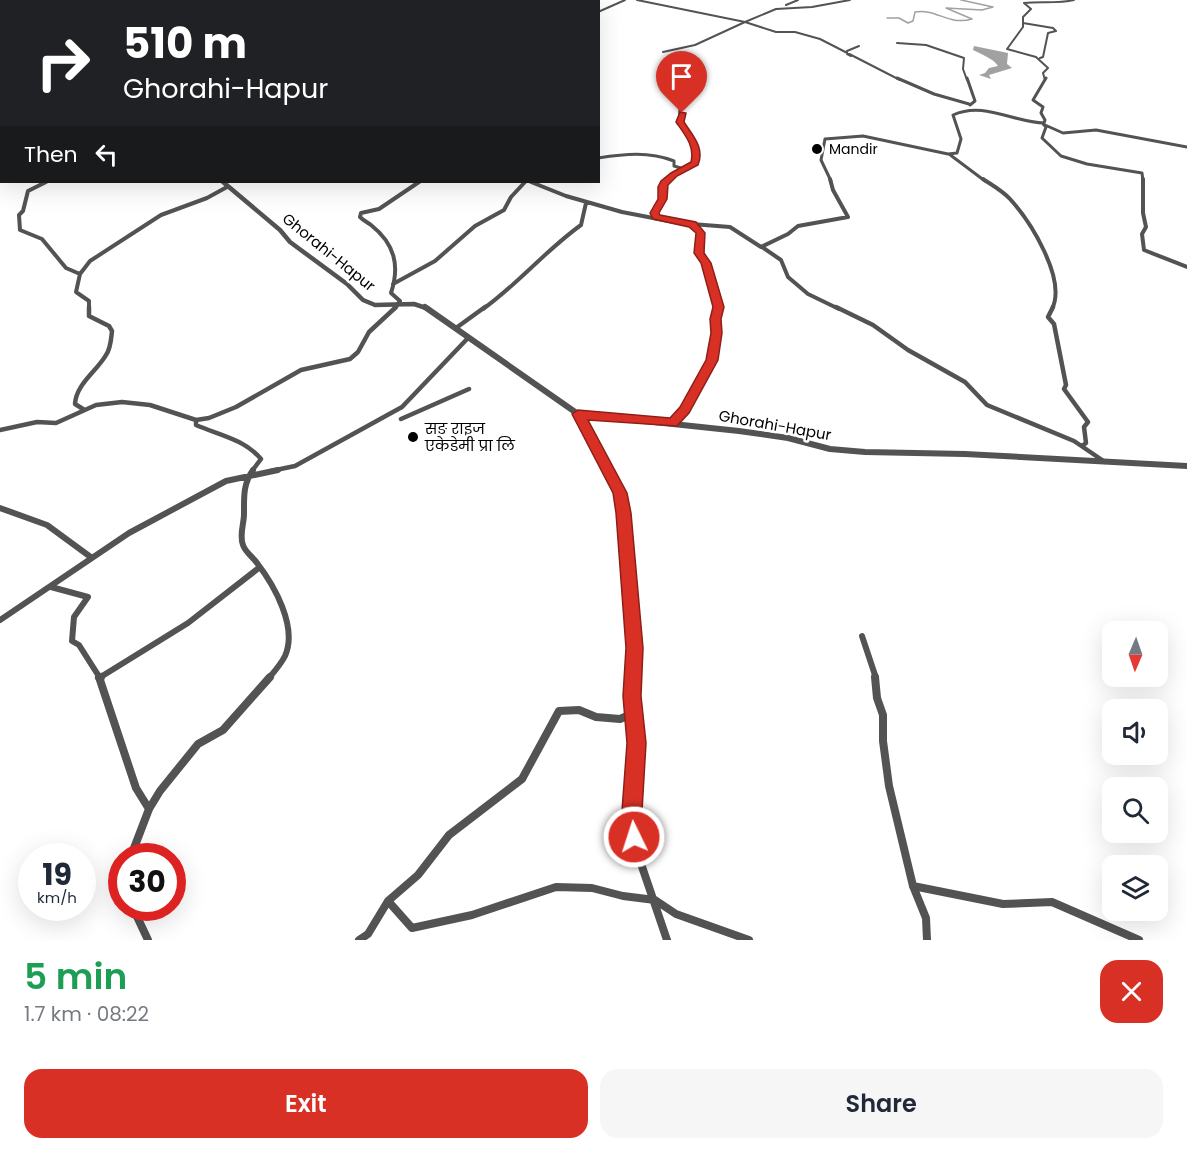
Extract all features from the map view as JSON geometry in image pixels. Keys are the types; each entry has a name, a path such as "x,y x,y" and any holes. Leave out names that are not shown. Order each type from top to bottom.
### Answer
{"street":[{"path":"600,11 625,0"},
{"path":"637,0 700,11 746,22 774,32 798,33 825,42 832,49 879,68 889,76 923,88 939,97 1043,124 1063,133 1096,130 1187,147"},
{"path":"663,52 695,45 782,9 798,0"},
{"path":"782,9 812,7 850,0"},
{"path":"1043,124 1046,120 1041,113 1043,107 1033,100 1038,96 1042,83 1046,80 1043,73 1048,66 1040,58 1007,49 1023,27 1023,17 1031,9 1024,3 1045,1 1057,4 1074,0"},
{"path":"1023,23 1056,29 1055,33 1048,33 1043,57 1040,58"},
{"path":"897,43 926,45 964,57 963,69 975,101 969,104"},
{"path":"855,58 846,53 859,46"},
{"path":"656,217 655,213 663,195 662,187 674,174 695,164 698,154 693,140 680,122 683,92 682,87 672,76 672,66"},
{"path":"761,247 788,234 798,226 848,217 846,208 833,190 821,160 825,138 863,136 948,154 957,153 960,146 960,135 953,115 964,111 982,110"},
{"path":"1043,124 1046,132 1042,138 1061,156 1087,164 1142,173 1146,189 1141,213 1146,227 1142,234 1144,250 1151,255 1178,260 1187,267"},
{"path":"600,158 645,154 674,161 674,166 684,170"},
{"path":"948,154 1009,198 1046,251 1055,291 1055,303 1048,317 1054,324 1055,340 1062,358 1066,385 1064,389 1072,396 1073,403 1088,422 1084,427 1086,443 1082,446"},
{"path":"44,183 28,191 23,211 19,215 20,230 42,239 66,267 80,274"},
{"path":"0,430 38,422 56,423 85,409 108,403 139,402 196,420 220,414 303,369 348,361 362,349 365,337 396,308 400,301 391,293 399,269 392,250 376,229 364,223 360,217 362,213 379,209 418,183"},
{"path":"393,284 435,261 475,226 504,210 511,197 524,183"},
{"path":"534,183 586,203 692,224 732,228 781,260 788,278 808,294 873,325 908,350 965,382 987,405 1082,446 1107,463"},
{"path":"85,409 75,405 75,396 106,357 112,331 109,326 89,316 89,301 76,292 80,274 90,261 161,215 207,198 225,184"},
{"name":"Ghorahi-Hapur","path":"225,184 239,194 290,242 347,284 363,300 375,305 399,303 428,308 578,414 673,423 788,438 830,448 897,454 965,454 1187,466"},
{"path":"456,328 498,298 555,244 581,225 586,203"},
{"path":"673,423 684,410 709,369 717,333 715,319 718,313 718,299 706,263 699,253 701,233 692,224"},
{"path":"0,620 135,530 226,481 295,466 400,408 468,338"},
{"path":"401,419 469,389"},
{"path":"400,408 410,415"},
{"path":"578,414 620,493 635,648 632,696 636,743 632,824 637,852 667,940"},
{"path":"136,843 149,808 160,790 198,744 223,730 274,672 285,656 289,642 285,610 260,567 243,548 241,535 244,515 243,497 248,477 261,459 255,451 232,438 196,425 196,420"},
{"path":"0,508 23,514 54,530 92,558"},
{"path":"99,678 188,623 260,567"},
{"path":"51,586 87,597 87,601 74,617 72,641 88,657 99,678 136,788 149,808"},
{"path":"862,636 876,679 877,698 883,715 883,741 889,786 913,886 926,918 927,940"},
{"path":"359,940 368,934 388,901 418,875 449,835 522,779 559,711 579,710 596,717 620,718 634,712"},
{"path":"913,886 1002,904 1052,902 1139,940"},
{"path":"388,901 412,928 472,915 556,887 592,888 623,896 655,900 676,914 749,940"},
{"path":"139,921 148,940"}],"shaded area":[{"path":"974,46 1008,53 1007,64 1012,68 989,75 991,79 979,75 985,73 989,68 998,66 973,50"}],"waterway":[{"path":"887,18 899,18 908,23 913,21 915,12 922,11 964,21 972,19 946,8 982,10 993,7 961,0"}],"place":[{"name":"Mandir","path":"817,149"},
{"name":"सङ राइज एकेडेमी प्रा लि","path":"413,437"}],"route":[{"path":"634,837 632,811 636,723 632,696 635,648 623,513 620,493 578,414 673,423 684,410 709,369 717,333 715,319 719,307 706,263 699,253 701,233 692,224 656,217 655,213 663,199 664,183 674,174 695,164 698,154 693,140 680,122 682,113"}]}
